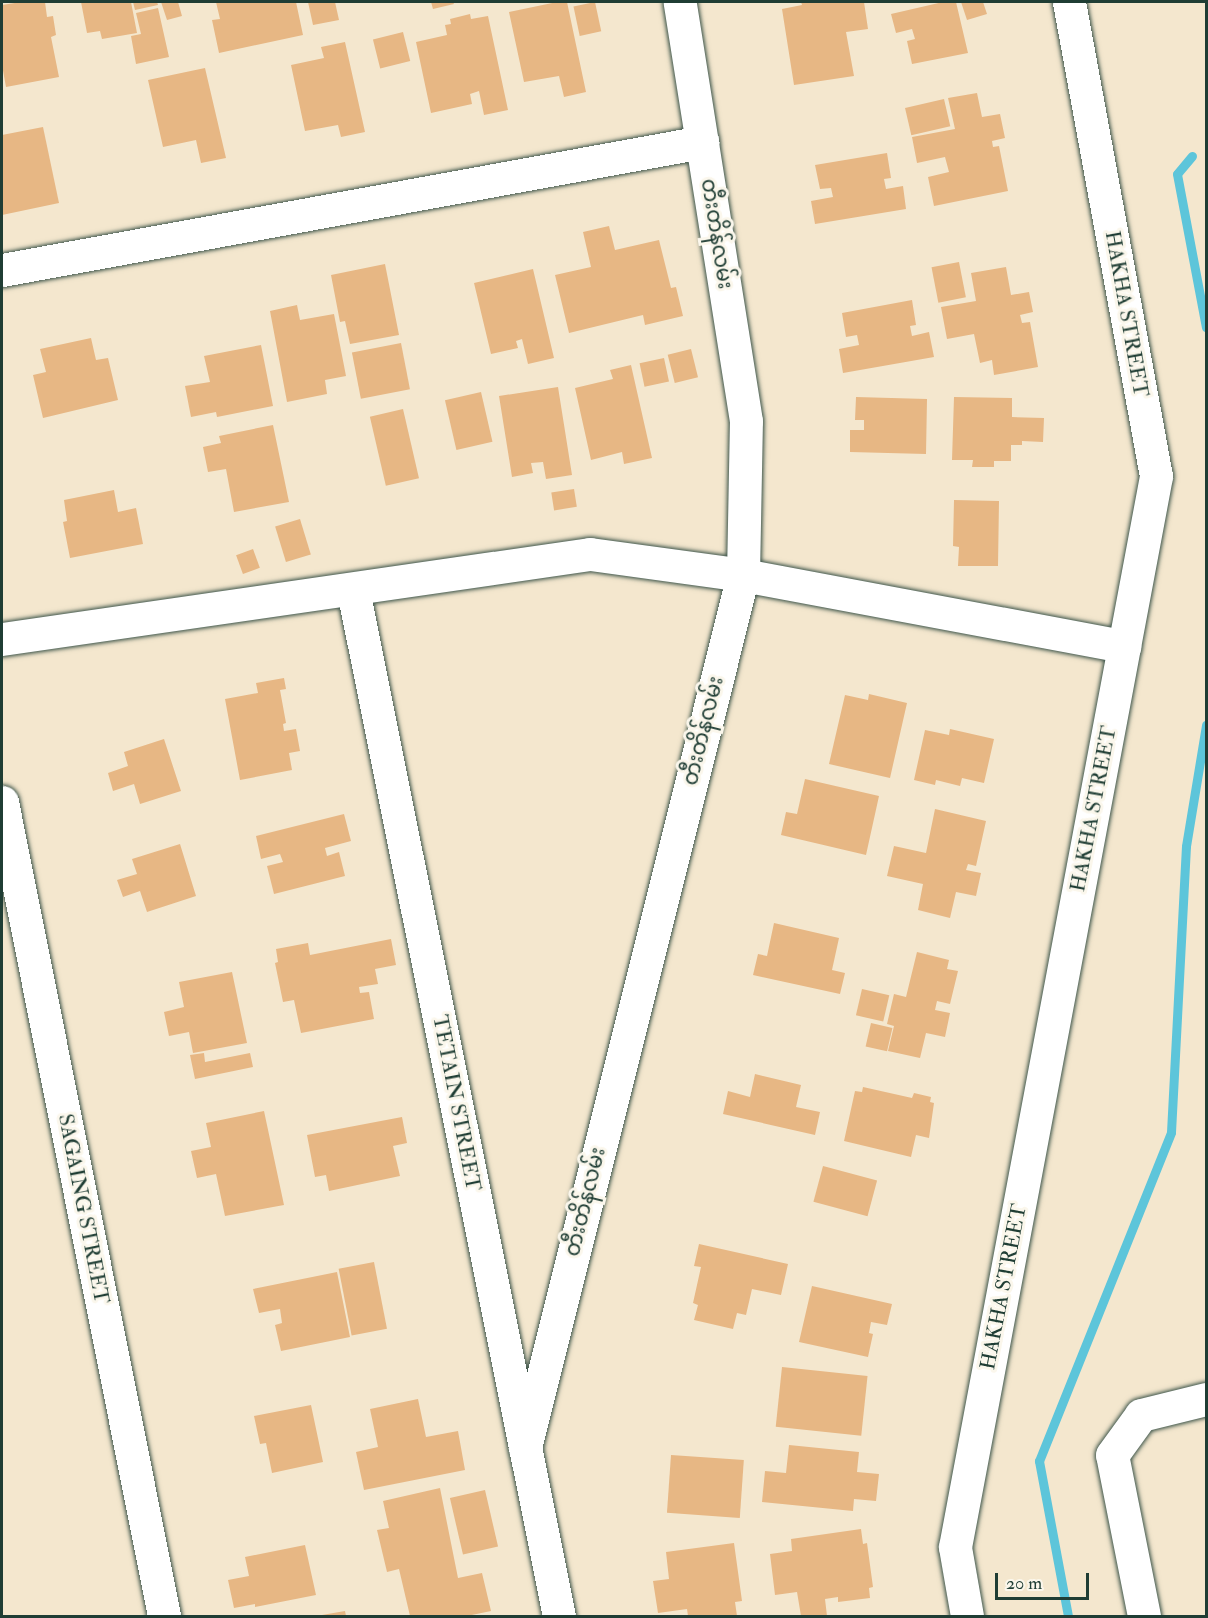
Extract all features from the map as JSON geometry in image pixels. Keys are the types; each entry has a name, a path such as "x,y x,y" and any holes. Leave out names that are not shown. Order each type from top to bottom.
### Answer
{"street":[{"name":"တီးတိန်လမ်း","path":"525,1448 743,575 746,421 680,2"},
{"name":"HAKHA STREET","path":"967,1617 955,1547 1156,476 1069,2"},
{"path":"2,270 702,142"},
{"path":"2,639 590,554 743,575 1124,646"},
{"name":"TETAIN STREET","path":"353,590 559,1617"},
{"name":"SAGAING STREET","path":"2,802 164,1617"},
{"path":"1144,1617 1113,1455 1141,1415 1206,1399"}],"building":[{"path":"45,2 47,17 53,16 56,35 51,37 59,77 6,87 2,65 2,5"},
{"path":"81,2 131,2 137,33 102,39 100,31 87,33"},
{"path":"133,2 157,2 158,5 135,10"},
{"path":"161,2 178,2 182,16 167,20"},
{"path":"216,2 296,2 303,35 219,53 212,20 220,19"},
{"path":"308,2 335,2 339,20 313,25"},
{"path":"431,2 453,2 454,4 433,9"},
{"path":"567,2 586,92 564,97 559,76 524,82 509,12"},
{"path":"595,2 601,31 580,36 573,7"},
{"path":"801,2 864,2 868,29 846,32 854,76 794,85 782,9 802,5"},
{"path":"943,2 956,2 968,53 912,64 907,41 915,39 912,29 896,33 891,14"},
{"path":"961,2 983,2 987,14 967,20"},
{"path":"158,8 169,57 136,64 131,36 141,34 136,13"},
{"path":"470,14 471,19 488,16 508,110 484,115 479,91 470,94 472,104 431,113 416,42 447,35 445,25 451,24 450,19"},
{"path":"403,32 410,61 380,69 373,39"},
{"path":"345,42 365,132 341,137 338,125 305,131 291,65 324,58 321,47"},
{"path":"205,68 226,158 201,163 196,140 163,147 148,80"},
{"path":"977,93 982,117 1000,114 1005,138 992,141 993,147 999,146 1008,191 934,206 928,177 949,172 945,157 917,163 912,137 955,129 948,98"},
{"path":"944,99 950,126 911,135 905,108"},
{"path":"43,127 59,203 2,215 2,135"},
{"path":"887,153 891,178 884,179 886,189 903,186 906,209 815,224 811,201 833,197 831,188 820,189 815,165"},
{"path":"609,226 615,250 659,240 671,288 676,287 683,316 645,325 643,315 569,333 555,275 591,267 583,232"},
{"path":"959,262 966,297 938,303 932,267"},
{"path":"385,264 399,335 350,344 345,321 340,322 331,275"},
{"path":"1006,267 1011,295 1029,292 1033,312 1020,315 1022,323 1030,322 1038,367 994,375 992,360 980,363 974,334 947,339 941,307 976,301 971,273"},
{"path":"533,269 554,358 528,364 522,339 516,341 518,348 491,354 474,283"},
{"path":"912,300 916,325 910,326 912,336 929,332 934,357 843,373 839,349 859,345 857,335 846,337 842,313"},
{"path":"297,305 300,320 334,314 346,376 325,380 327,394 287,402 270,311"},
{"path":"91,338 96,360 108,358 118,400 43,418 33,375 46,372 40,349"},
{"path":"401,343 410,389 361,399 352,353"},
{"path":"261,345 273,406 217,417 216,412 191,417 185,386 210,382 204,356"},
{"path":"691,349 698,377 675,383 668,355"},
{"path":"664,358 669,381 645,387 640,363"},
{"path":"631,365 652,458 624,464 622,452 591,460 575,388 613,379 610,370"},
{"path":"558,387 572,475 546,479 543,462 531,463 533,473 512,477 499,396"},
{"path":"481,392 492,442 456,450 445,400"},
{"path":"856,397 927,399 926,454 850,452 850,430 864,430 864,420 855,420"},
{"path":"954,397 1012,398 1012,417 1044,418 1043,442 1022,441 1022,445 1011,445 1011,461 994,461 994,467 972,467 973,460 952,460"},
{"path":"403,409 419,478 386,486 370,417"},
{"path":"273,425 289,502 234,512 226,469 208,472 203,447 221,443 219,436"},
{"path":"574,489 577,507 554,510 551,493"},
{"path":"114,490 118,512 136,508 143,544 70,558 63,522 67,521 64,500"},
{"path":"954,500 999,501 998,566 958,566 959,547 953,546"},
{"path":"300,519 311,554 286,562 275,527"},
{"path":"253,549 260,568 243,574 236,555"},
{"path":"284,678 286,689 280,690 286,723 283,724 284,731 296,729 300,751 289,753 292,770 240,780 225,699 258,693 256,683"},
{"path":"869,694 907,703 890,778 829,764 845,695 868,700"},
{"path":"950,729 994,739 984,783 962,778 960,786 936,780 935,785 914,780 925,730 949,735"},
{"path":"164,739 181,791 140,804 134,784 113,791 108,773 128,766 124,752"},
{"path":"805,779 879,796 866,855 781,835 786,812 797,814"},
{"path":"935,809 986,821 976,866 968,864 966,870 981,873 976,896 956,892 950,918 918,910 923,884 887,876 894,846 926,853"},
{"path":"344,814 351,841 325,848 327,856 339,852 345,876 274,894 267,866 283,862 280,854 261,859 256,836"},
{"path":"180,844 196,896 147,912 140,891 123,897 117,880 137,874 132,859"},
{"path":"774,923 839,938 832,970 845,973 840,994 753,975 758,954 767,956"},
{"path":"391,939 396,965 375,969 378,984 359,987 360,993 369,992 374,1019 301,1033 294,1000 283,1002 275,963 278,962 276,949 308,943 310,955"},
{"path":"917,952 949,960 947,969 958,971 950,1004 937,1001 935,1010 950,1013 945,1037 926,1033 920,1058 888,1051 894,1026 887,1024 894,994 906,997"},
{"path":"232,972 247,1043 193,1053 189,1032 169,1036 164,1012 184,1007 179,982"},
{"path":"862,989 889,995 883,1022 856,1015"},
{"path":"871,1023 892,1028 887,1051 866,1046"},
{"path":"204,1053 205,1062 250,1053 253,1067 195,1079 190,1055"},
{"path":"755,1074 801,1085 796,1107 820,1112 815,1135 723,1114 728,1091 750,1097"},
{"path":"863,1087 912,1098 914,1093 931,1097 930,1102 934,1103 929,1138 916,1135 911,1157 844,1141 855,1091 862,1092"},
{"path":"264,1111 284,1205 225,1216 216,1174 197,1178 191,1151 211,1147 206,1123"},
{"path":"402,1117 407,1143 393,1146 400,1176 329,1191 326,1175 315,1177 307,1135"},
{"path":"823,1166 877,1180 868,1216 813,1202"},
{"path":"699,1244 788,1264 781,1295 752,1289 746,1315 737,1313 733,1329 694,1320 698,1305 693,1303 701,1267 694,1266"},
{"path":"374,1262 387,1329 352,1336 339,1269"},
{"path":"337,1272 350,1337 281,1351 275,1325 282,1323 280,1309 259,1313 253,1289"},
{"path":"812,1286 892,1304 887,1325 871,1322 869,1333 873,1334 868,1357 799,1342"},
{"path":"782,1367 868,1376 861,1436 776,1427"},
{"path":"418,1399 426,1437 458,1431 465,1470 364,1490 356,1452 378,1447 370,1409"},
{"path":"311,1405 323,1462 272,1473 266,1443 260,1444 254,1416"},
{"path":"789,1445 859,1452 857,1472 879,1474 876,1501 854,1499 853,1511 762,1502 765,1471 786,1473"},
{"path":"671,1455 744,1460 740,1518 667,1513"},
{"path":"440,1488 458,1578 482,1573 491,1611 467,1616 410,1616 399,1569 387,1572 377,1530 389,1528 383,1501"},
{"path":"485,1490 498,1547 463,1555 450,1498"},
{"path":"861,1529 863,1544 867,1543 873,1587 869,1588 870,1598 838,1602 838,1597 825,1599 827,1616 801,1616 797,1592 775,1595 770,1554 792,1551 791,1539"},
{"path":"734,1543 742,1601 735,1602 737,1616 688,1616 687,1609 658,1613 653,1581 669,1579 666,1552"},
{"path":"305,1545 316,1595 255,1607 255,1604 234,1608 228,1580 249,1576 245,1557"},
{"path":"345,1611 346,1616 322,1616 322,1615"}],"waterway":[{"path":"1192,156 1177,174 1206,327"},
{"path":"1068,1616 1039,1461 1171,1132 1186,846 1206,725"}]}
